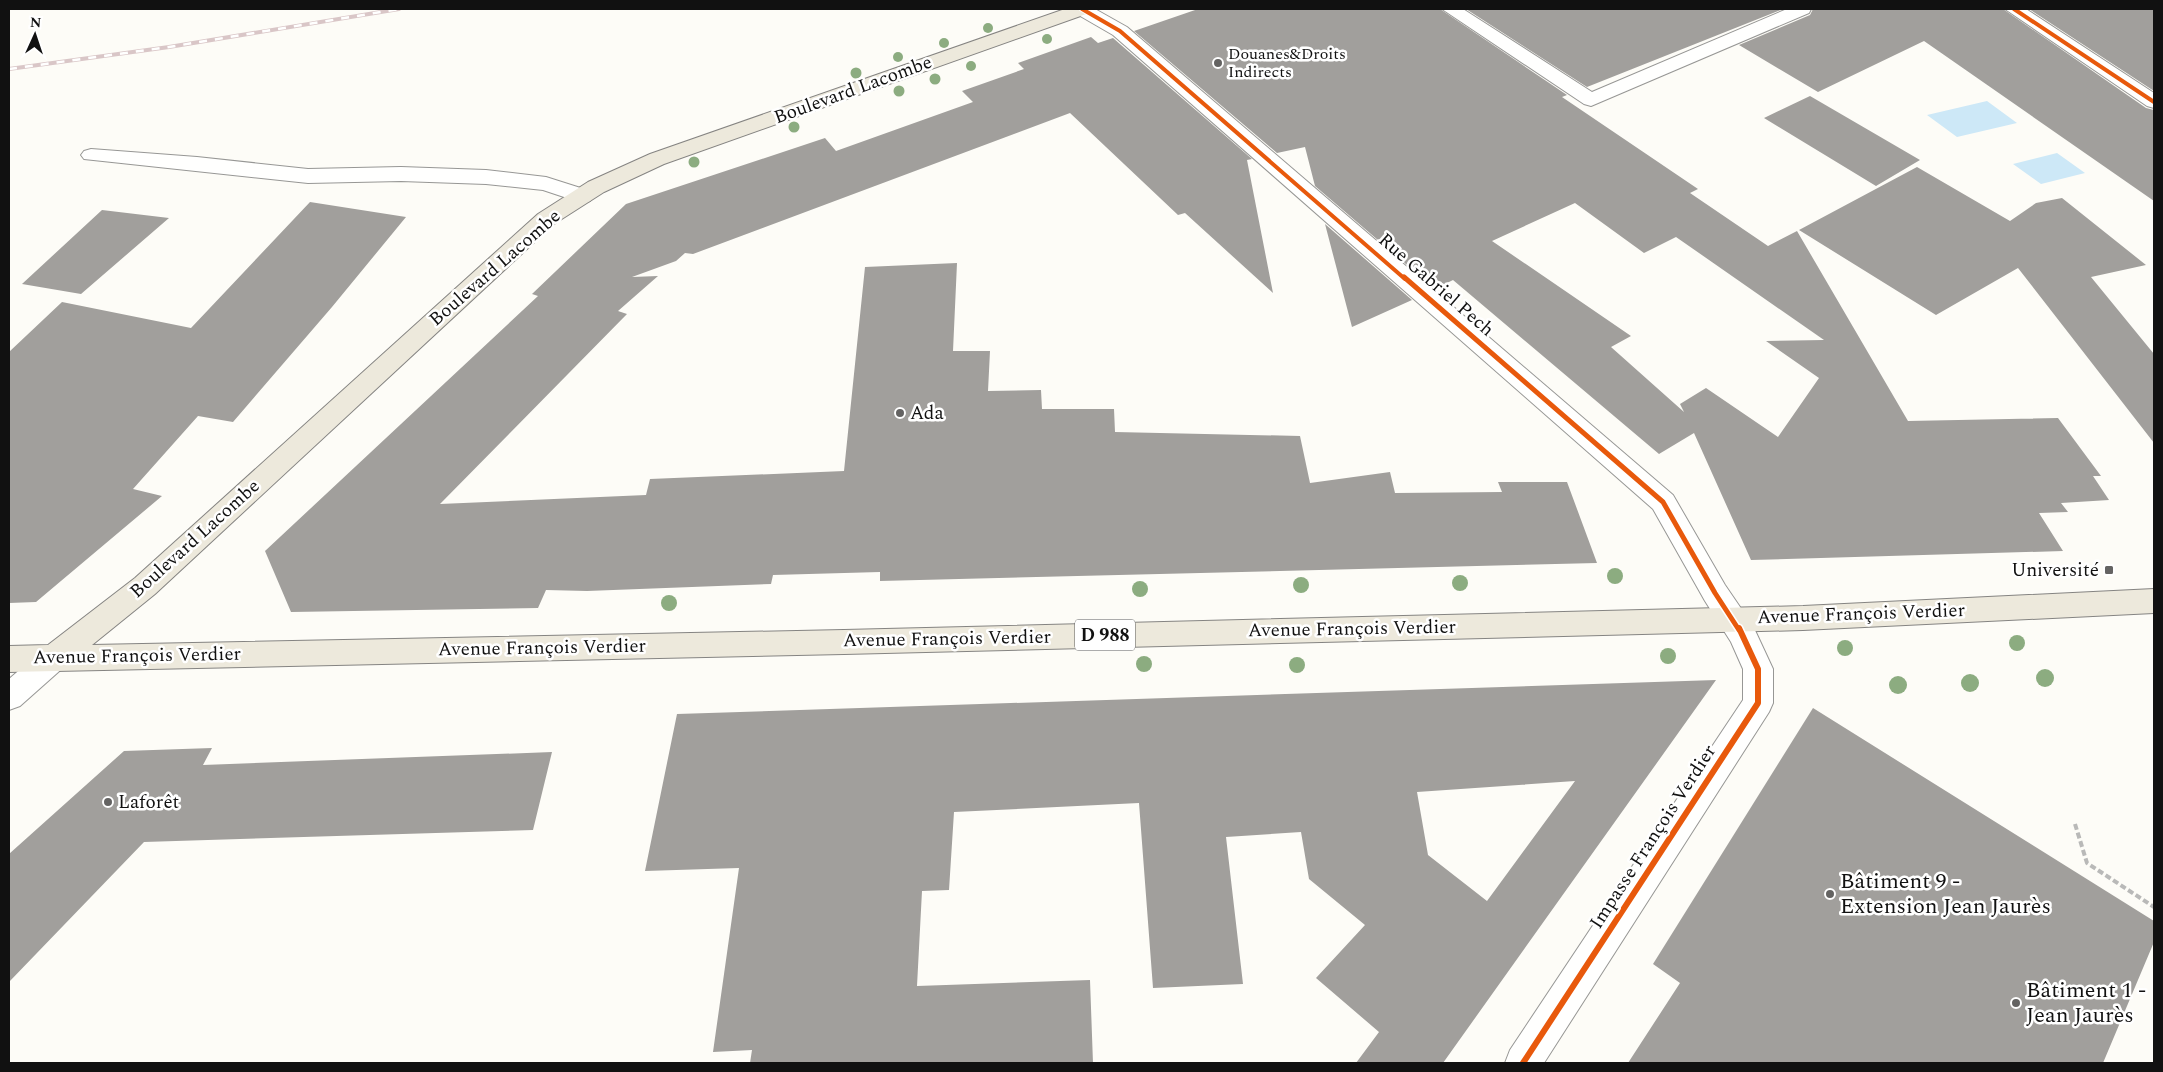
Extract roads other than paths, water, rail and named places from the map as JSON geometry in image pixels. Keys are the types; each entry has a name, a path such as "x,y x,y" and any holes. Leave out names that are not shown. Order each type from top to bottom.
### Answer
{"main road":[{"name":"Boulevard Lacombe","path":"55,657 145,586 546,219 582,196 657,159 1082,9"},
{"name":"Avenue François Verdier","path":"9,658 814,642 1732,619 2154,601"}],"street":[{"name":"Rue Gabriel Pech","path":"1082,9 1120,32 1663,502 1732,619"},
{"path":"1451,9 1591,100 1802,9"},
{"path":"2014,9 2154,102"},
{"path":"90,155 197,163 308,176 401,174 486,177 546,184 582,196"},
{"name":"Impasse François Verdier","path":"1523,1063 1758,703 1758,669 1743,634 1732,619"},
{"path":"9,697 55,657"}],"water":[{"path":"1987,101 2017,123 1957,137 1927,115"},
{"path":"2057,153 2085,173 2041,184 2013,164"}],"railway":[{"path":"9,69 169,47 399,9"}],"place":[{"name":"Douanes&Droits Indirects","path":"1218,63"},
{"name":"Ada","path":"900,413"},
{"name":"Université","path":"2109,570"},
{"name":"Laforêt","path":"108,802"},
{"name":"Bâtiment 9 - Extension Jean Jaurès","path":"1830,894"},
{"name":"Bâtiment 1 - Jean Jaurès","path":"2016,1003"}]}
